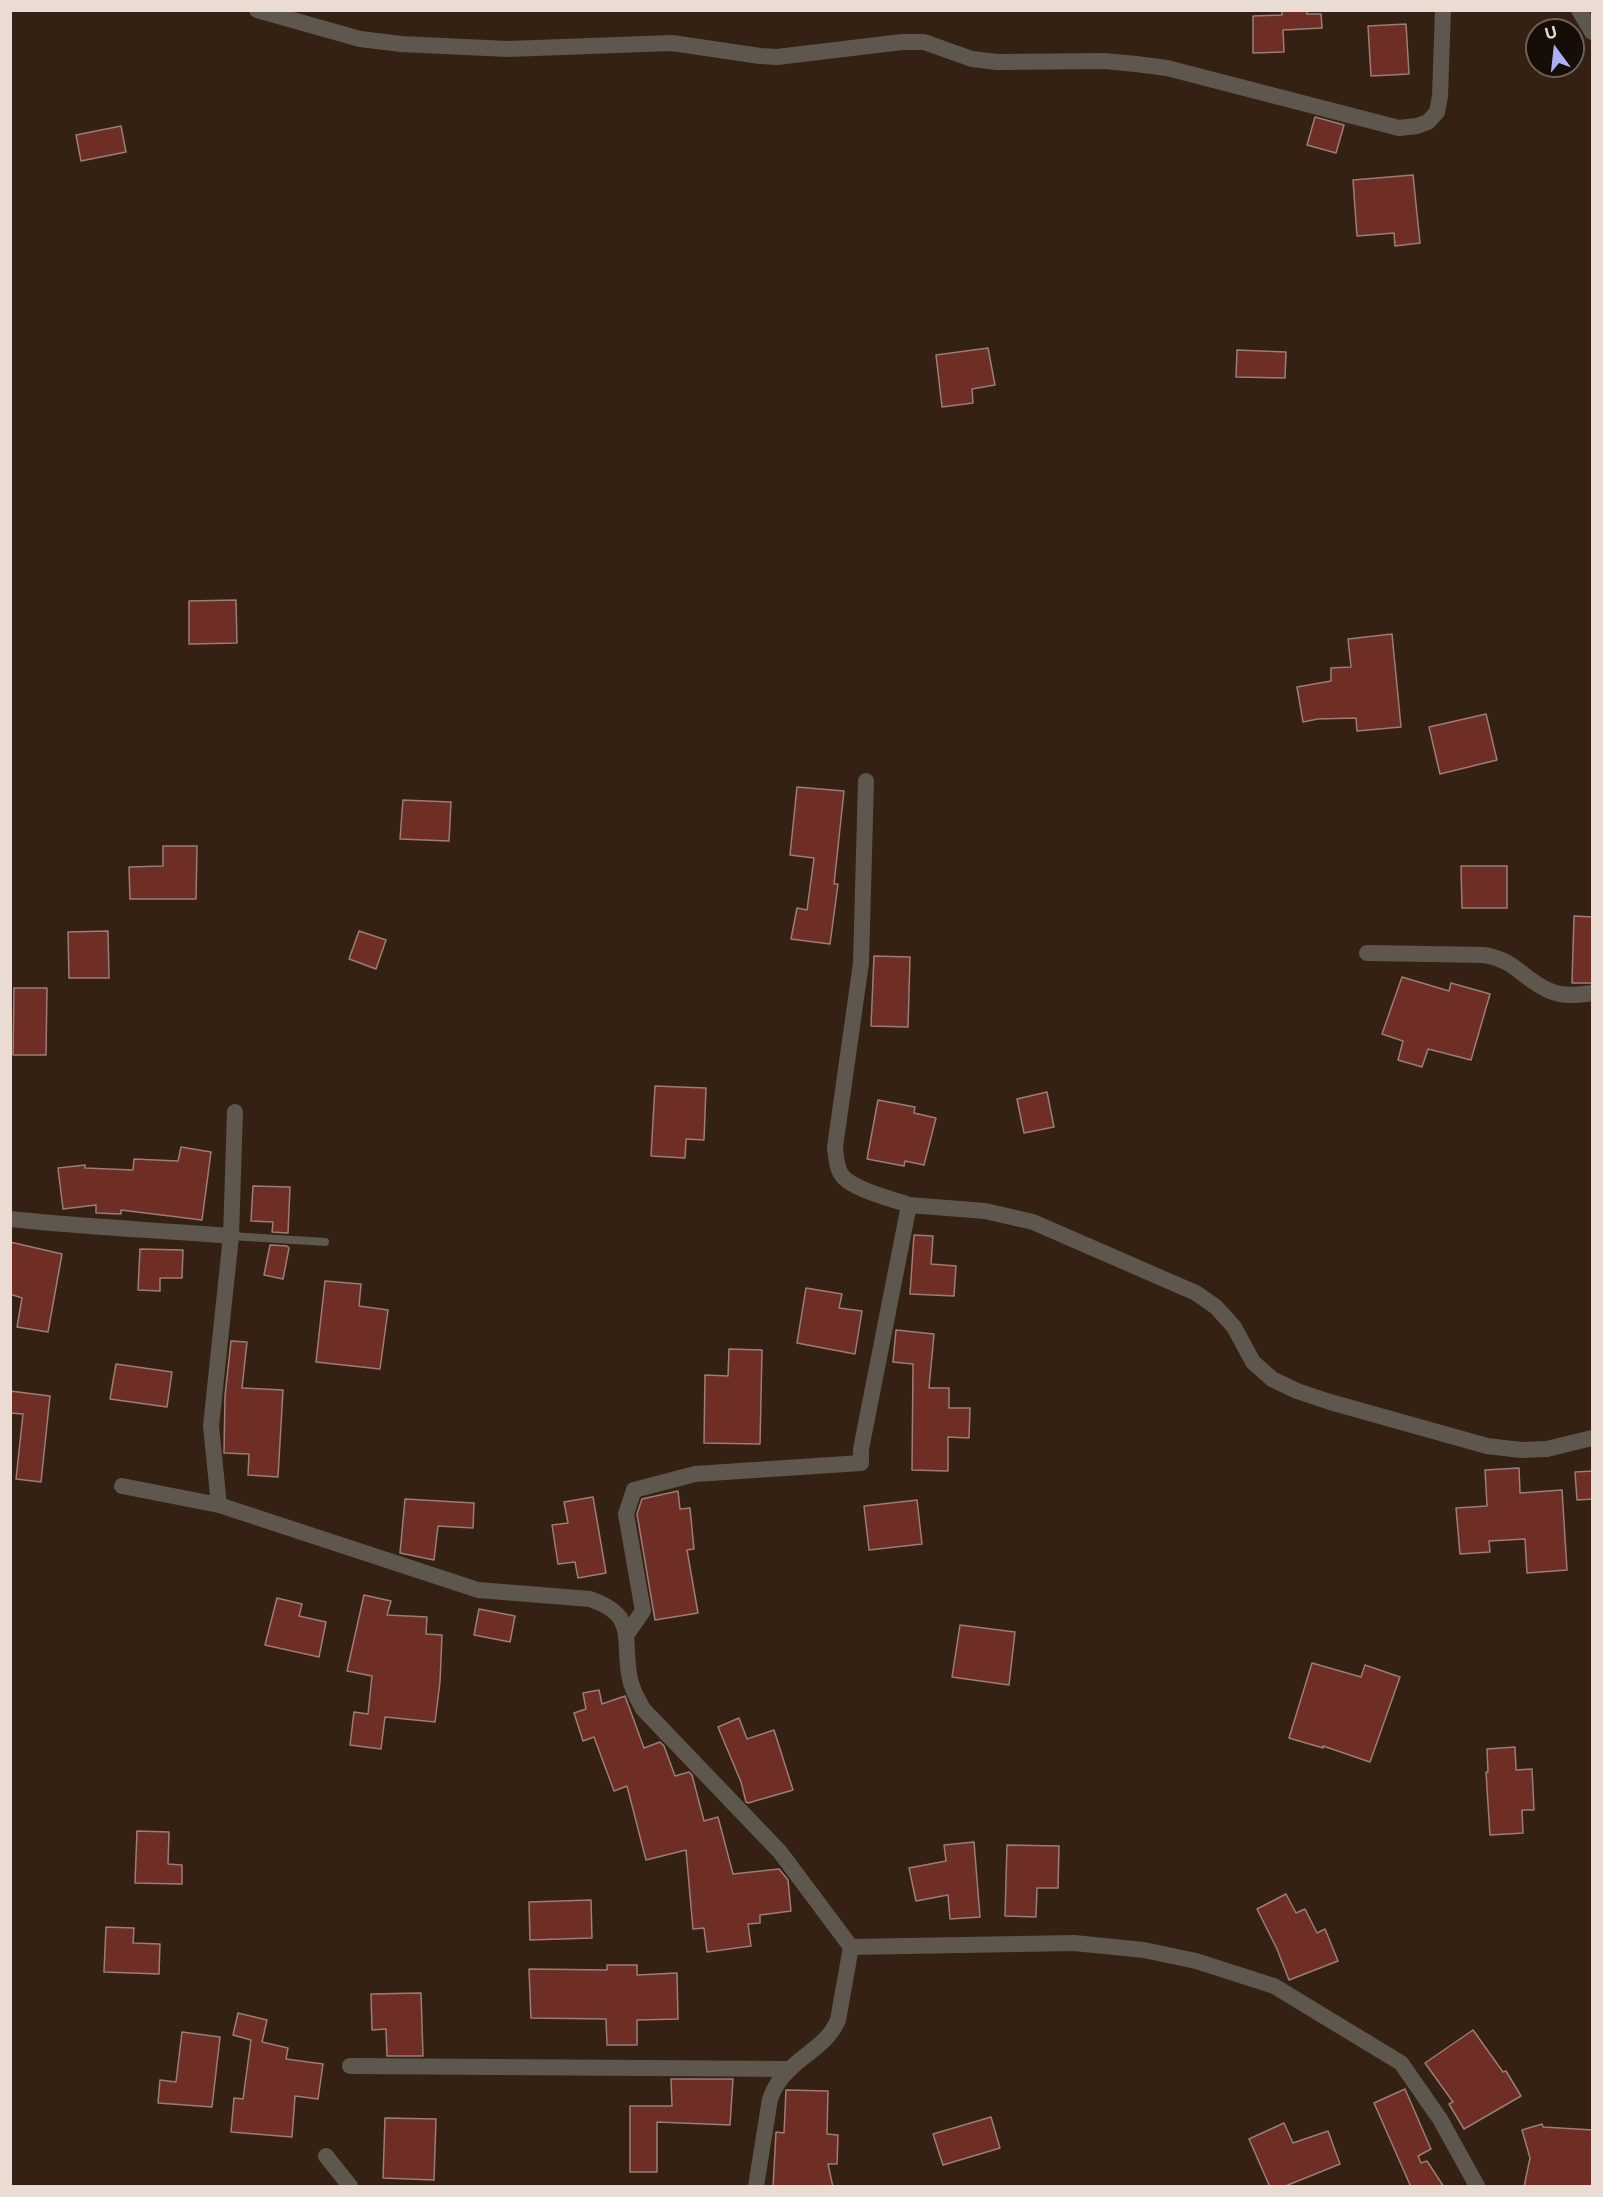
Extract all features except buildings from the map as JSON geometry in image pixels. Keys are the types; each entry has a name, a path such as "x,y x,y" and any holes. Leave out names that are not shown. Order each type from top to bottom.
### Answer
{"street":[{"path":"257,10 360,39 413,45 508,49 672,43 777,57 902,42 924,42 972,59 997,62 1104,61 1167,68 1399,128 1428,122 1437,112 1440,96 1443,10"},
{"path":"1579,10 1593,32"},
{"path":"866,781 861,963 835,1147 841,1174 849,1183 909,1205 985,1211 1033,1222 1196,1293 1216,1307 1234,1327 1253,1362 1272,1379 1297,1391 1487,1446 1547,1449 1593,1438"},
{"path":"1367,952 1484,955 1499,958 1549,991 1561,994 1593,993"},
{"path":"219,1505 211,1426 231,1236 236,1113"},
{"path":"627,1634 643,1611 626,1514 634,1490 695,1474 861,1463 861,1449 909,1205"},
{"path":"10,1219 231,1236"},
{"path":"122,1486 219,1505 478,1590 590,1599 605,1604 614,1611 621,1619 627,1634 629,1674 633,1692 643,1709 780,1852 851,1947 838,2020 833,2031 826,2040 789,2069 775,2087 770,2099 756,2187"},
{"path":"851,1947 1074,1942 1106,1944 1196,1961 1274,1986 1401,2063 1440,2119 1477,2187"},
{"path":"350,2066 789,2069"},
{"path":"326,2156 350,2187"}],"lane":[{"path":"231,1236 325,1242"}]}
